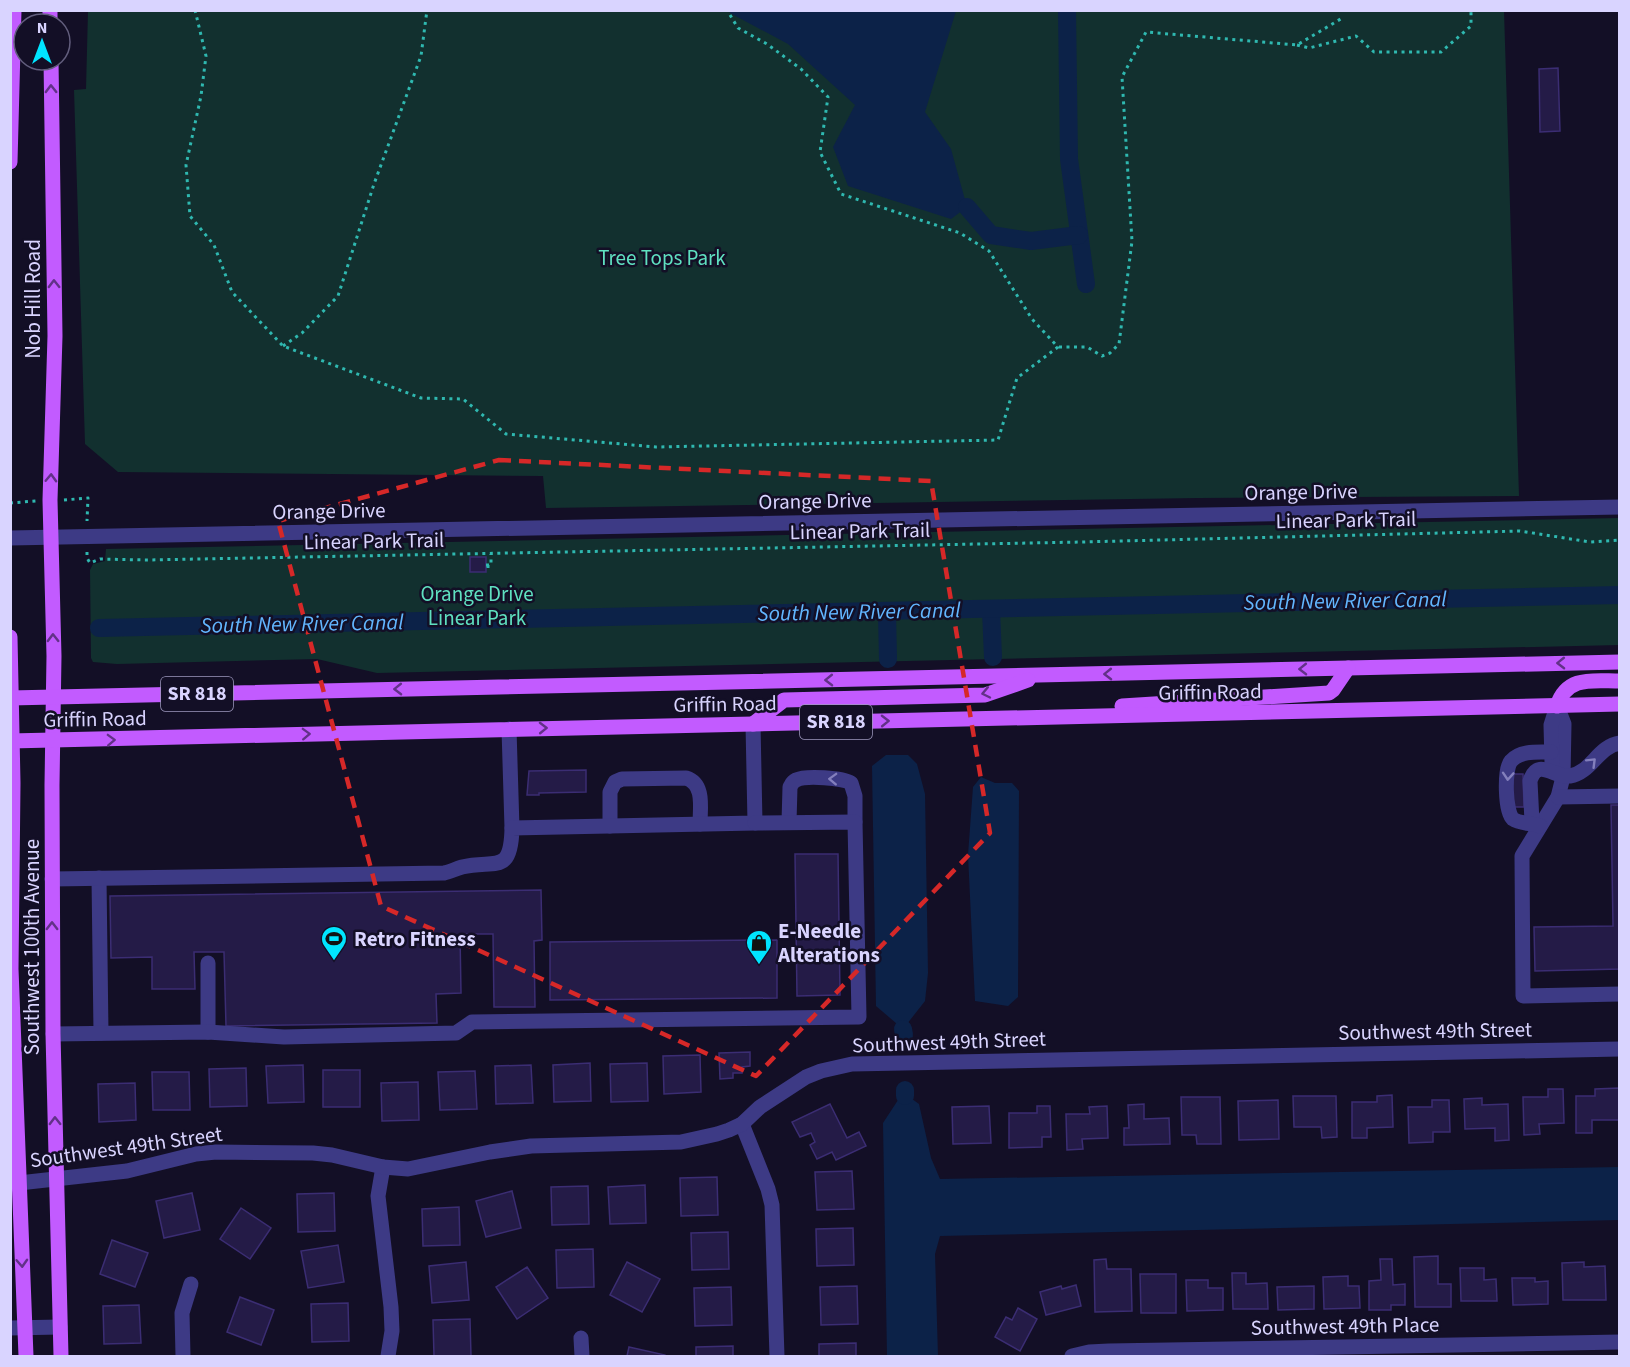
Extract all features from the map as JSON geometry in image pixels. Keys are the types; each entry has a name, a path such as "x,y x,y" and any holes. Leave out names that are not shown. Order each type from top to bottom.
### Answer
{"main road":[{"path":"10,162 14,10"},
{"name":"Nob Hill Road","path":"51,72 55,336 51,537"},
{"name":"Southwest 100th Avenue","path":"51,537 53,1034 61,1356"},
{"name":"Southwest 100th Avenue","path":"10,637 14,1184 18,1328 26,1356"},
{"name":"Griffin Road","path":"11,698 1620,662"},
{"path":"1090,716 1131,705 1329,693 1348,668"},
{"path":"753,724 784,700 984,695 1042,676"},
{"path":"1557,706 1560,695 1569,686 1586,681 1620,681"},
{"name":"Griffin Road","path":"11,741 1620,704"}],"street":[{"name":"Orange Drive","path":"10,538 1620,507"},
{"path":"1557,706 1551,725 1551,752 1557,774"},
{"path":"1557,706 1563,724 1557,774 1558,797 1536,824 1522,856 1523,996 1620,994"},
{"path":"753,724 755,823"},
{"path":"52,879 444,873 460,867 501,862 512,848 509,729"},
{"path":"1536,824 1530,781 1532,774 1546,769 1557,774 1571,776 1582,772 1605,749 1620,743"},
{"path":"1536,824 1516,821 1510,816 1507,808 1507,770 1510,761 1517,756 1526,753 1551,752"},
{"path":"610,826 610,792 615,782 622,779 686,778 692,780 697,784 699,790 700,824"},
{"path":"53,1034 208,1032 284,1037 456,1033 472,1022 859,1017 855,796 851,783 840,779 802,778 793,782 790,787 789,822"},
{"path":"1558,797 1620,796"},
{"path":"512,828 855,822"},
{"path":"99,878 101,1033"},
{"path":"208,963 208,1032"},
{"name":"Southwest 49th Street","path":"14,1184 127,1171 196,1154 216,1152 313,1153 383,1167 419,1167 531,1146 681,1142 717,1134 742,1124 760,1107 806,1077 852,1064 1620,1049"},
{"path":"742,1124 768,1189 772,1205 777,1356"},
{"path":"383,1167 378,1196 392,1306 392,1332 388,1356"},
{"path":"183,1356 182,1313 191,1284"},
{"path":"18,1328 60,1327"},
{"path":"581,1338 582,1356"},
{"name":"Southwest 49th Place","path":"1072,1356 1099,1352 1442,1351 1620,1342"}],"path":[{"path":"195,10 206,56 201,96 186,165 190,216 214,245 232,292 283,346 421,398 463,399 506,434 656,447 998,440 1017,378 1058,347 1087,347 1102,356 1110,353 1119,344 1132,241 1122,77 1146,32 1297,45 1309,48 1356,36 1374,52 1442,52 1471,26 1472,10"},
{"path":"283,346 302,333 338,296 374,184 421,56 427,10"},
{"path":"727,10 738,28 767,44 801,69 828,98 820,152 841,194 960,233 988,251 1032,319 1058,347"},
{"path":"1297,45 1344,17"},
{"path":"67,499 88,498 88,510"},
{"name":"Linear Park Trail","path":"87,558 90,563 100,559 491,554 1520,531 1590,542 1620,540"},
{"path":"488,571 487,565 491,565 491,554"}],"highlighted area":[{"path":"499,460 931,481 990,833 756,1076 381,906 278,521"}],"green space":[{"name":"Tree Tops Park","path":"88,11 1504,11 1519,496 1198,498 546,508 543,476 118,472 85,444 74,90 86,89"},
{"name":"Orange Drive Linear Park","path":"1619,518 1619,645 377,673 317,659 117,664 93,662 91,658 90,570 93,564 105,561 106,549"}],"water":[{"path":"729,11 956,11 925,112 951,149 967,207 951,219 848,186 833,147 855,105 788,44"},
{"path":"886,755 908,755 917,764 925,794 928,973 925,1001 903,1029 876,1006 872,766"},
{"path":"981,777 995,783 1012,783 1019,791 1018,997 1008,1006 975,1001 968,855 973,787"},
{"path":"908,1096 919,1104 931,1158 940,1179 1619,1167 1619,1220 940,1236 935,1254 938,1356 887,1356 883,1123 900,1097"}],"building":[{"path":"1558,68 1560,131 1540,132 1539,69"},
{"path":"470,557 486,557 486,572 470,572"},
{"path":"586,770 586,792 527,795 529,771"},
{"path":"1511,774 1523,774 1524,807 1512,807"},
{"path":"1611,805 1620,805 1620,969 1535,971 1534,927 1613,926"},
{"path":"795,854 838,854 840,995 797,996"},
{"path":"541,890 542,940 534,941 535,1007 494,1007 493,934 460,934 461,993 436,994 437,1023 226,1026 224,952 194,952 195,989 152,989 152,957 111,958 110,896"},
{"path":"777,940 777,998 550,1000 550,942"},
{"path":"750,1052 750,1066 742,1067 742,1073 733,1073 733,1078 720,1079 719,1053"},
{"path":"700,1055 701,1092 664,1094 663,1056"},
{"path":"590,1063 591,1101 554,1102 553,1065"},
{"path":"647,1063 648,1101 611,1102 610,1064"},
{"path":"303,1065 304,1102 268,1103 266,1066"},
{"path":"531,1065 533,1103 496,1104 495,1066"},
{"path":"246,1068 247,1106 210,1107 209,1069"},
{"path":"323,1070 360,1070 360,1107 323,1107"},
{"path":"475,1071 477,1109 440,1110 438,1072"},
{"path":"152,1072 189,1072 190,1110 153,1110"},
{"path":"418,1082 419,1120 382,1121 381,1083"},
{"path":"135,1083 136,1120 99,1122 98,1084"},
{"path":"1619,1088 1620,1120 1592,1120 1592,1133 1576,1133 1576,1096 1595,1096 1595,1089"},
{"path":"1548,1089 1563,1089 1564,1123 1539,1124 1540,1134 1524,1135 1523,1097 1548,1097"},
{"path":"1392,1095 1393,1127 1367,1128 1367,1138 1352,1138 1352,1102 1377,1102 1377,1096"},
{"path":"1293,1096 1336,1096 1337,1137 1322,1138 1321,1127 1294,1127"},
{"path":"1181,1097 1220,1097 1221,1144 1197,1144 1196,1135 1182,1135"},
{"path":"1482,1098 1482,1105 1508,1104 1509,1140 1495,1141 1495,1128 1465,1129 1464,1099"},
{"path":"1278,1100 1279,1139 1239,1140 1238,1101"},
{"path":"1432,1100 1449,1100 1450,1132 1433,1132 1433,1142 1409,1143 1408,1107 1432,1107"},
{"path":"830,1104 847,1138 859,1132 866,1146 836,1160 832,1152 817,1159 810,1145 815,1142 811,1133 800,1137 792,1122"},
{"path":"1144,1104 1144,1119 1169,1118 1170,1144 1124,1145 1124,1128 1129,1128 1128,1105"},
{"path":"989,1106 991,1143 953,1144 952,1107"},
{"path":"1037,1106 1050,1106 1051,1137 1042,1137 1042,1147 1009,1148 1009,1113 1037,1113"},
{"path":"1107,1106 1108,1138 1082,1139 1083,1149 1067,1150 1066,1114 1090,1114 1089,1107"},
{"path":"852,1171 854,1209 817,1210 815,1172"},
{"path":"717,1177 718,1215 681,1216 680,1178"},
{"path":"645,1185 646,1223 610,1224 608,1187"},
{"path":"588,1186 589,1224 552,1225 551,1187"},
{"path":"512,1191 521,1228 486,1237 476,1201"},
{"path":"192,1193 200,1230 164,1238 156,1201"},
{"path":"334,1193 335,1231 298,1232 297,1194"},
{"path":"459,1207 460,1245 423,1246 422,1209"},
{"path":"241,1208 271,1228 250,1259 220,1239"},
{"path":"853,1228 854,1265 817,1266 816,1229"},
{"path":"728,1232 729,1269 692,1270 691,1233"},
{"path":"112,1240 148,1253 135,1287 100,1274"},
{"path":"338,1245 344,1282 308,1288 301,1251"},
{"path":"593,1249 594,1287 557,1288 556,1250"},
{"path":"1438,1256 1438,1284 1451,1284 1451,1307 1415,1307 1414,1257"},
{"path":"1106,1259 1107,1269 1131,1269 1132,1311 1095,1312 1094,1260"},
{"path":"1380,1259 1392,1259 1393,1285 1405,1284 1405,1305 1391,1305 1391,1310 1369,1310 1369,1281 1381,1280"},
{"path":"466,1262 469,1300 432,1303 429,1266"},
{"path":"627,1262 660,1279 642,1312 610,1295"},
{"path":"1584,1262 1584,1267 1605,1266 1606,1300 1563,1300 1562,1263"},
{"path":"527,1267 548,1298 517,1319 496,1287"},
{"path":"1460,1268 1484,1268 1484,1280 1496,1279 1497,1301 1461,1301"},
{"path":"1232,1273 1246,1273 1246,1284 1267,1283 1268,1309 1233,1309"},
{"path":"1140,1274 1176,1274 1176,1313 1141,1313"},
{"path":"1348,1276 1348,1286 1359,1286 1360,1308 1324,1309 1323,1277"},
{"path":"1512,1278 1535,1278 1535,1282 1548,1281 1548,1304 1513,1305"},
{"path":"1186,1280 1208,1280 1208,1288 1223,1288 1223,1310 1187,1311"},
{"path":"1076,1285 1081,1306 1046,1315 1040,1292 1061,1286 1062,1289"},
{"path":"857,1286 858,1324 821,1325 820,1287"},
{"path":"1314,1286 1314,1309 1278,1310 1277,1287"},
{"path":"731,1287 732,1325 695,1326 694,1288"},
{"path":"240,1297 274,1310 261,1345 227,1332"},
{"path":"348,1303 349,1341 312,1342 311,1304"},
{"path":"139,1305 141,1343 104,1344 103,1306"},
{"path":"1018,1308 1037,1319 1020,1351 995,1337 1006,1317 1012,1320"},
{"path":"470,1319 471,1356 434,1356 433,1320"},
{"path":"856,1343 856,1356 819,1356 819,1344"},
{"path":"733,1346 733,1356 696,1356 696,1347"},
{"path":"629,1347 665,1355 665,1356 627,1356"}],"waterway":[{"path":"1067,10 1069,159 1086,284"},
{"path":"967,207 991,235 1031,241 1079,235"},
{"name":"South New River Canal","path":"99,628 1620,595"},
{"path":"991,610 993,657"},
{"path":"887,612 888,659"},
{"path":"903,1029 904,1035"},
{"path":"905,1090 905,1096"}],"place":[{"name":"Retro Fitness","path":"334,962"},
{"name":"E-Needle Alterations","path":"759,966"}]}
